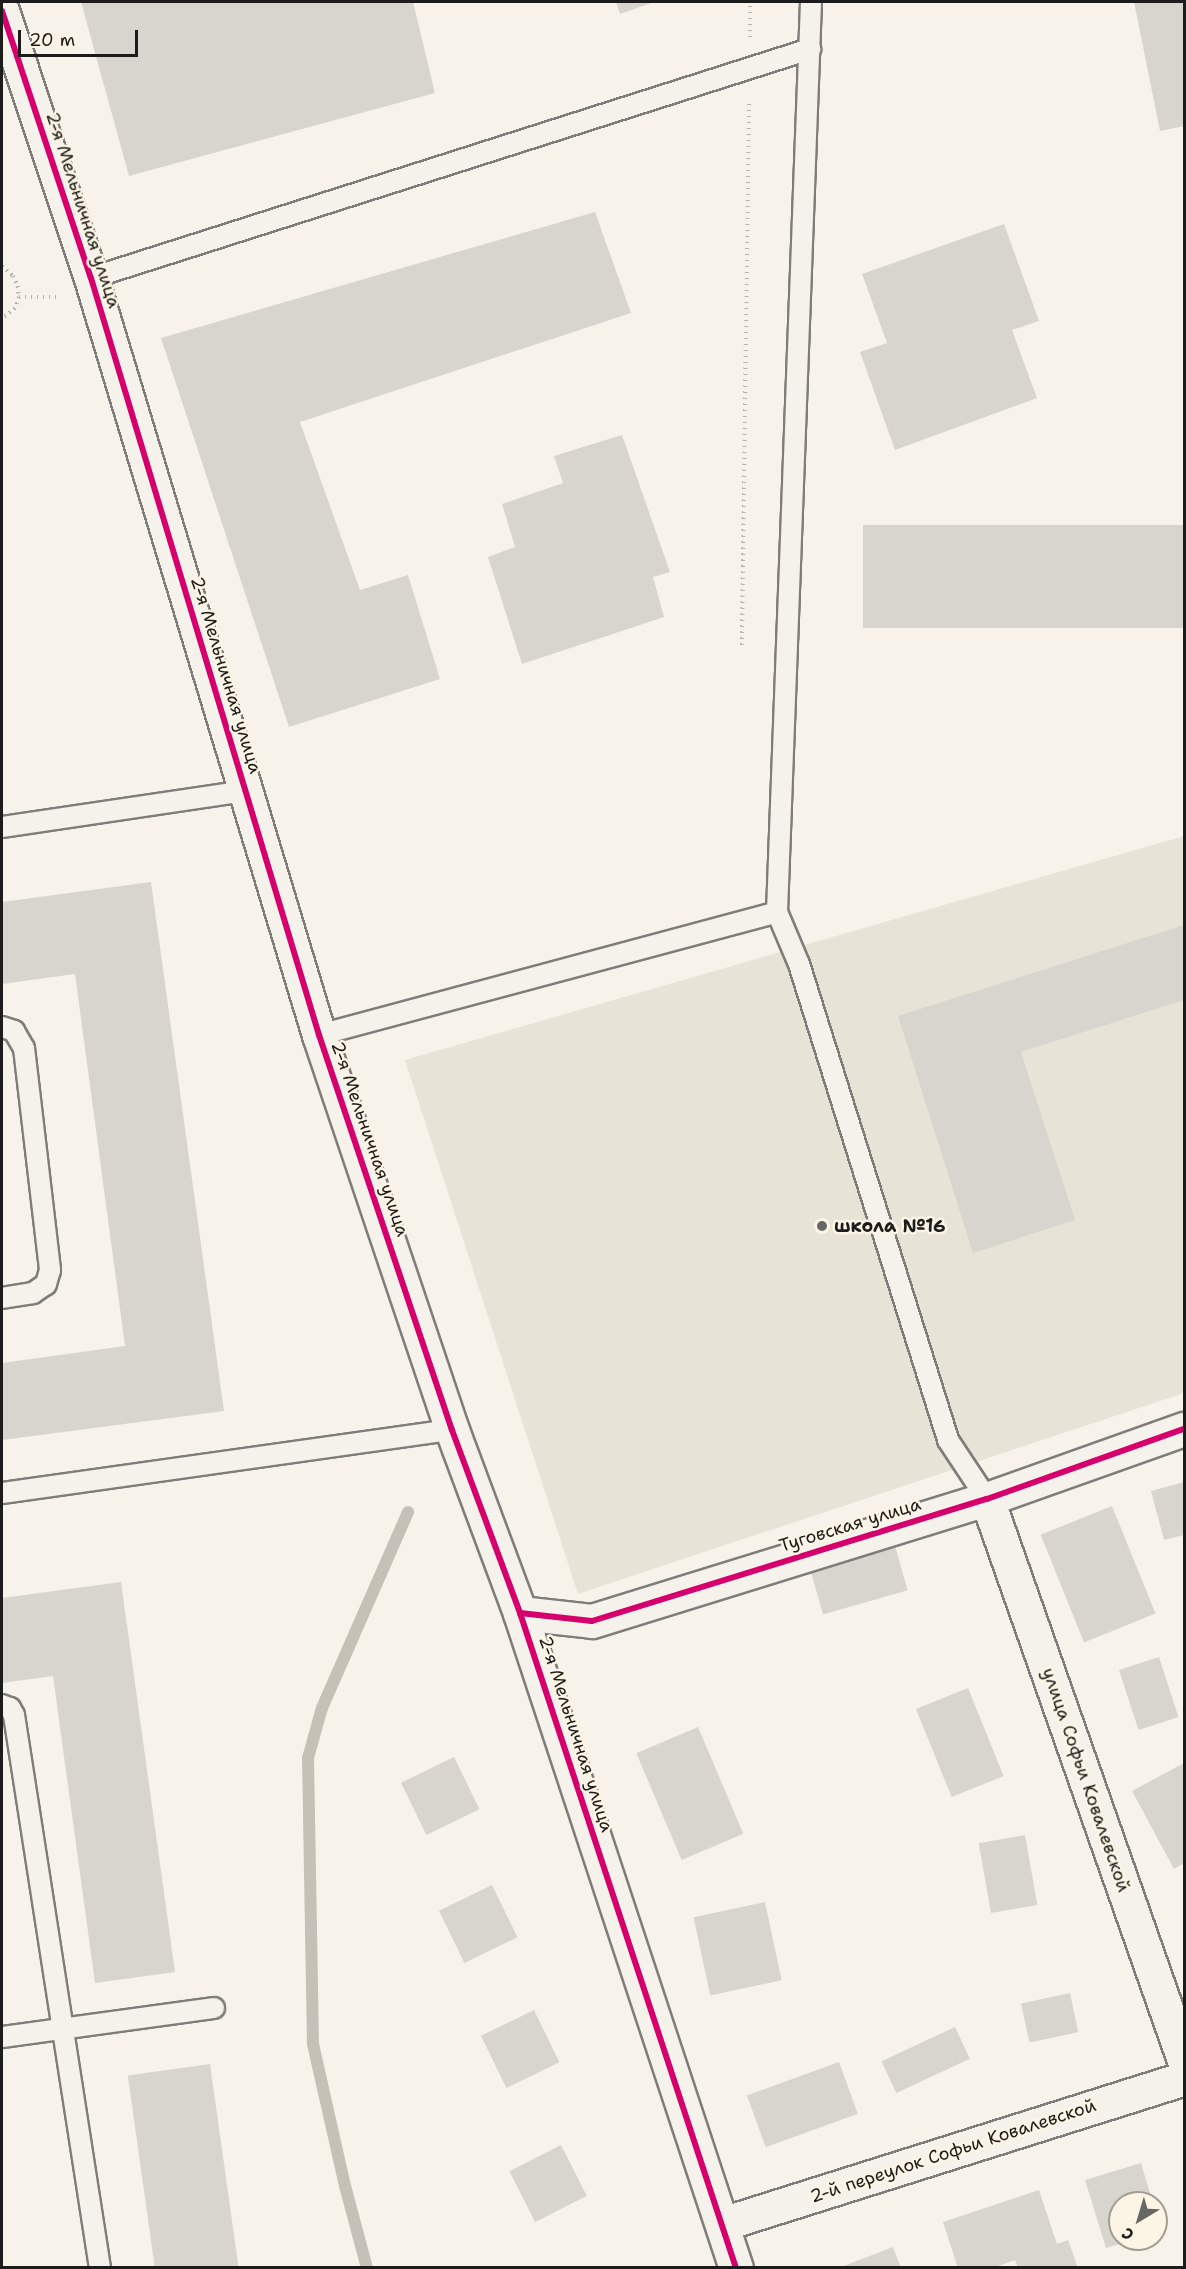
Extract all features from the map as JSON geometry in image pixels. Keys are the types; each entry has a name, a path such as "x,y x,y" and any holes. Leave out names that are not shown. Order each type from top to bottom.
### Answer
{"street":[{"name":"2-я Мельничная улица","path":"2,11 91,278 319,1035 452,1430 520,1613 736,2268"},
{"name":"Туговская улица","path":"520,1613 592,1620 987,1499 1185,1429"},
{"name":"улица Софьи Ковалевской","path":"987,1499 1185,2060"},
{"name":"2-й переулок Софьи Ковалевской","path":"722,2224 1185,2078"}],"lane":[{"path":"815,3 810,49 777,912 799,964 948,1440 987,1499"},
{"path":"91,278 810,49"},
{"path":"2,827 246,791"},
{"path":"319,1035 777,912"},
{"path":"2,1027 14,1031 24,1048 50,1270 46,1284 33,1293 2,1298"},
{"path":"2,1493 452,1430"},
{"path":"2,1705 10,1708 14,1715 100,2268"},
{"path":"2,2037 214,2008"}],"path":[{"path":"742,645 750,2"},
{"path":"2,266 13,276 18,286 19,297 15,308 2,319"}],"shaded area":[{"name":"школа №16","path":"1184,836 1184,1393 578,1594 405,1060"}],"building":[{"path":"81,2 413,2 435,93 129,176"},
{"path":"616,2 654,2 620,14"},
{"path":"1134,2 1184,2 1184,126 1160,131"},
{"path":"595,212 631,313 300,422 360,590 408,575 440,679 289,727 161,338"},
{"path":"1004,224 1039,321 1012,330 1037,398 895,450 860,352 887,343 862,274"},
{"path":"622,435 670,572 653,577 664,617 522,664 488,557 515,547 502,504 563,483 554,456"},
{"path":"863,525 1184,525 1184,628 863,628"},
{"path":"151,882 224,1411 2,1440 2,1363 125,1346 75,974 2,984 2,902"},
{"path":"1184,925 1184,1000 1021,1052 1075,1220 973,1253 898,1016"},
{"path":"1184,1482 1184,1535 1164,1540 1151,1491"},
{"path":"1112,1506 1155,1614 1084,1642 1041,1535"},
{"path":"895,1546 908,1590 823,1614 810,1570"},
{"path":"121,1582 175,1972 95,1983 53,1676 2,1683 2,1598"},
{"path":"1159,1657 1178,1717 1139,1730 1119,1670"},
{"path":"968,1688 1004,1776 952,1797 916,1709"},
{"path":"698,1727 743,1834 682,1860 636,1753"},
{"path":"454,1757 479,1809 426,1835 401,1783"},
{"path":"1184,1763 1184,1863 1174,1869 1132,1791"},
{"path":"1025,1835 1037,1905 991,1913 979,1843"},
{"path":"492,1885 517,1937 464,1963 439,1911"},
{"path":"765,1902 782,1980 710,1995 694,1917"},
{"path":"1070,1993 1078,2032 1029,2043 1021,2003"},
{"path":"534,2010 559,2062 506,2088 481,2036"},
{"path":"955,2027 970,2059 896,2093 882,2061"},
{"path":"839,2062 858,2114 766,2147 747,2096"},
{"path":"210,2064 239,2268 155,2268 128,2076"},
{"path":"561,2145 587,2196 535,2222 509,2171"},
{"path":"1141,2163 1149,2191 1108,2191 1108,2247 1106,2248 1085,2180"},
{"path":"1039,2190 1057,2244 1068,2240 1078,2268 1018,2268 1015,2260 993,2268 958,2268 943,2222"},
{"path":"893,2247 901,2268 841,2268 841,2267"}],"waterway":[{"path":"367,2268 345,2186 313,2044 308,1758 322,1708 408,1512"}],"cycle path":[{"path":"2,11 91,278 319,1035 452,1430 520,1613 736,2268"},
{"path":"520,1613 592,1621 987,1499 1184,1429"}],"place":[{"name":"школа №16","path":"822,1226"}]}
